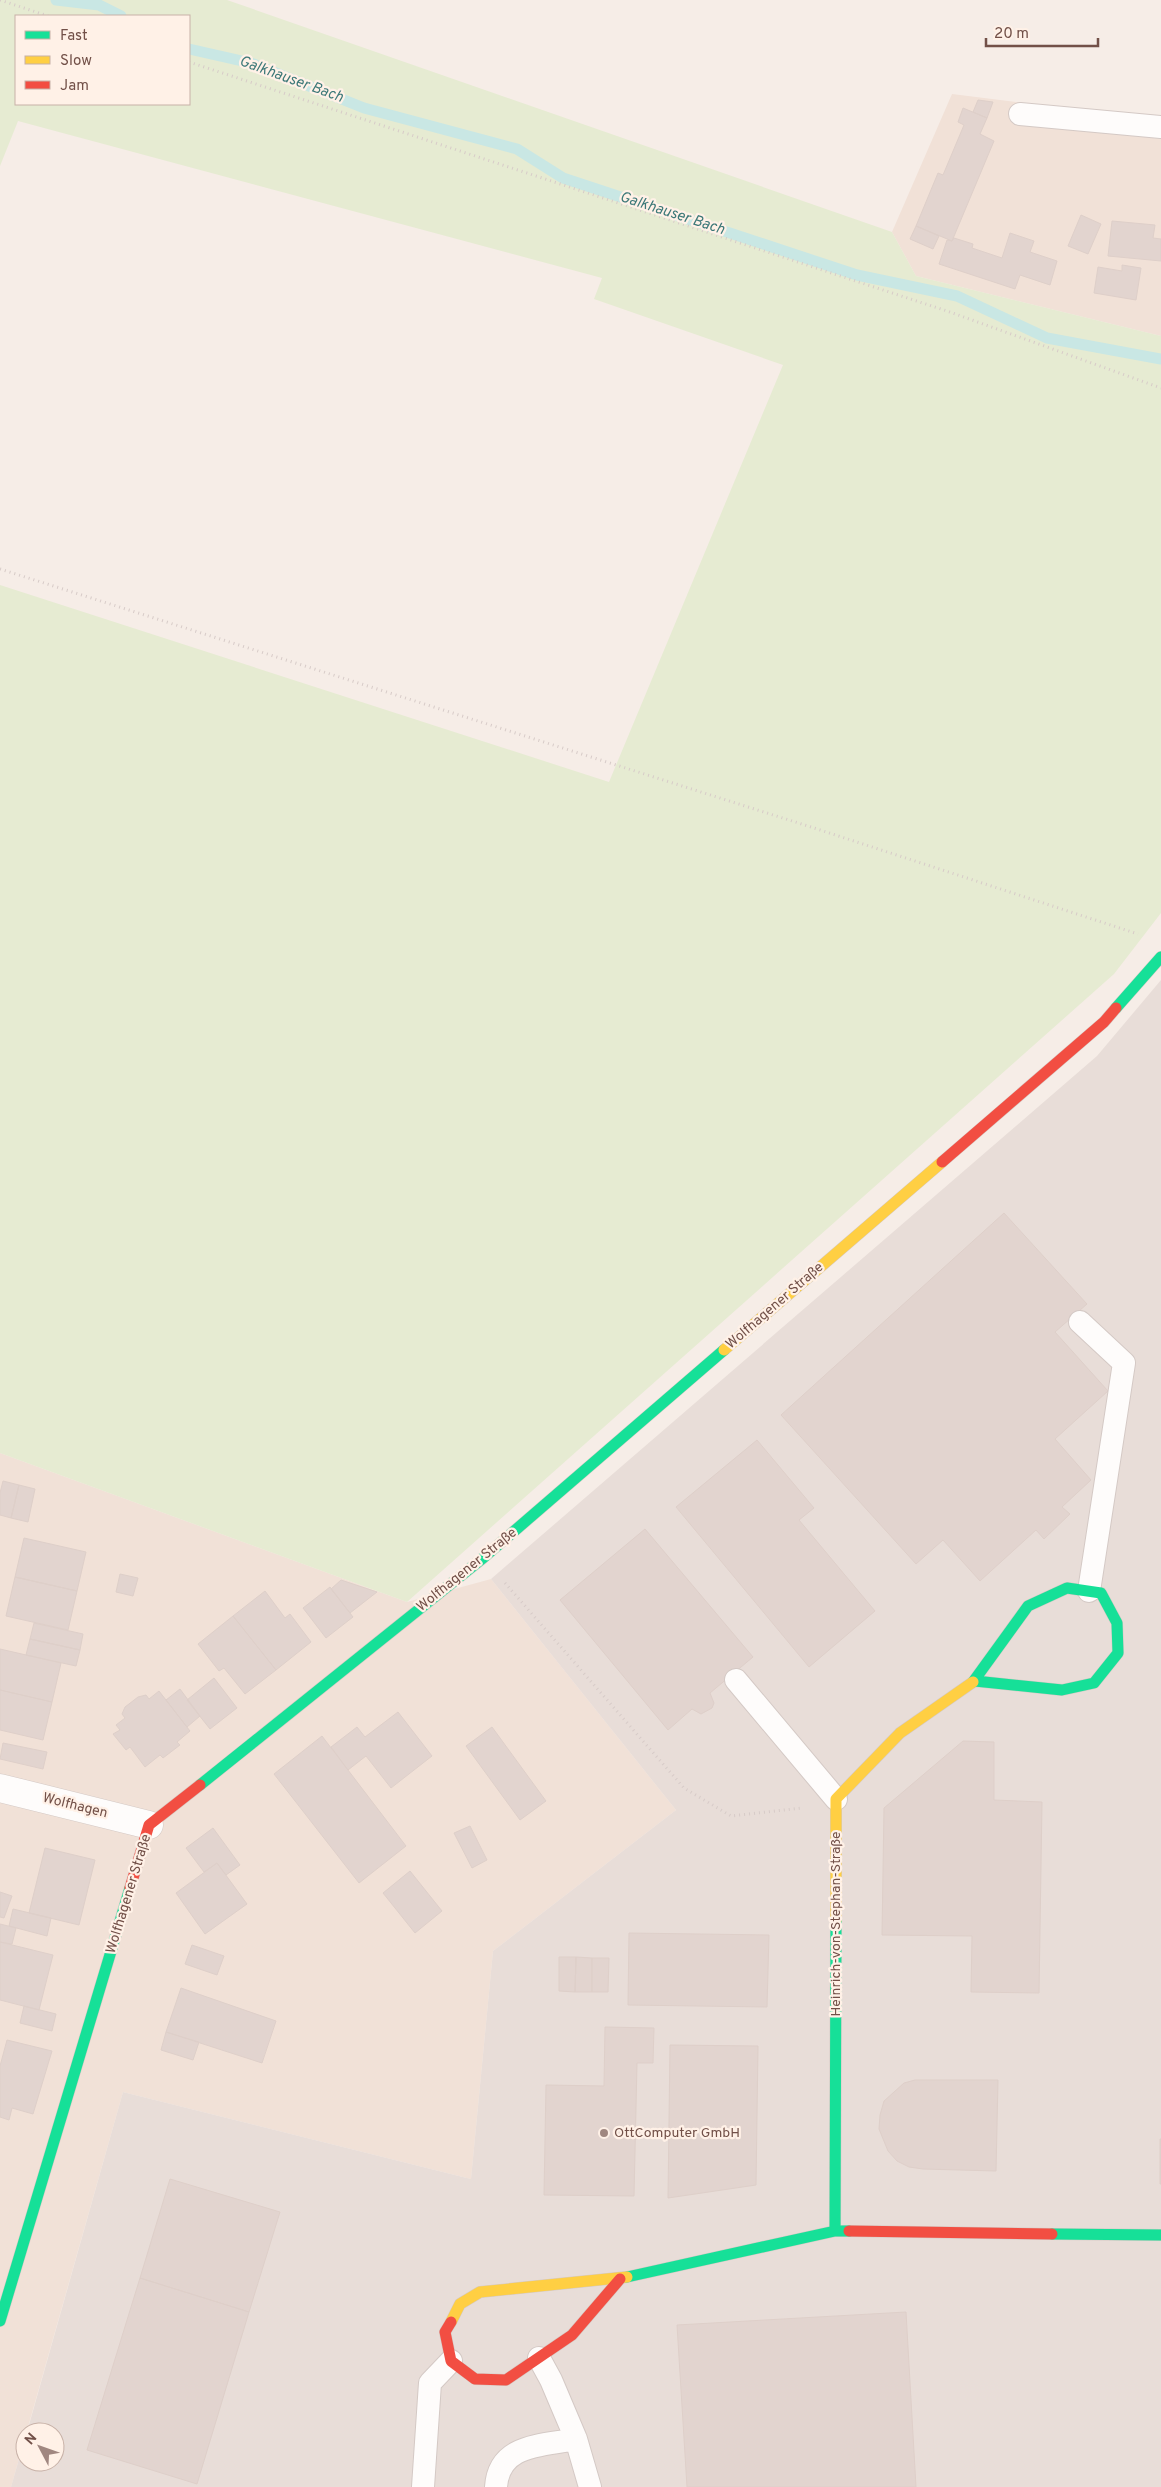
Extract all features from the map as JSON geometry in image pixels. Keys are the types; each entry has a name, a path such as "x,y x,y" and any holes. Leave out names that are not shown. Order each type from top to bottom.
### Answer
{"street":[{"name":"Wolfhagener Straße","path":"0,2321 149,1825 483,1558 1104,1022 1161,957"},
{"path":"836,1799 900,1733 976,1681 1028,1606 1067,1588 1101,1593 1117,1623 1118,1653 1094,1683 1062,1690 976,1681"},
{"name":"Wolfhagen","path":"0,1788 149,1825"},
{"name":"Heinrich-von-Stephan-Straße","path":"835,2231 836,1799"},
{"path":"620,2279 572,2335 506,2380 475,2379 451,2362 445,2332 460,2304 480,2292 620,2279 835,2231 1161,2235"}],"lane":[{"path":"1020,114 1161,128"},
{"path":"1080,1322 1124,1362 1089,1591"},
{"path":"736,1680 836,1799"},
{"path":"538,2358 551,2380 576,2439 590,2487"},
{"path":"423,2487 430,2383 451,2362"},
{"path":"496,2487 502,2464 516,2450 576,2439"}],"path":[{"path":"0,0 45,15"},
{"path":"190,62 947,312 1161,388"},
{"path":"0,569 812,826 1136,932 1142,938"},
{"path":"483,1558 684,1788 731,1816 822,1806 836,1799"}],"shaded area":[{"path":"952,94 1121,115 1121,134 1161,139 1161,336 916,276 892,232"},
{"path":"1161,980 1161,2487 11,2487 15,2472 65,2472 65,2422 30,2422 123,2092 471,2179 493,1951 676,1810 491,1579 1097,1056"},
{"path":"0,1453 407,1602 491,1579 676,1810 493,1951 471,2179 123,2092 29,2422 15,2422 15,2472 11,2487 0,2487"}],"green space":[{"path":"0,0 227,0 892,232 916,276 1161,336 1161,913 1114,974 407,1602 0,1453 0,585 609,782 783,365 594,299 602,278 18,121 0,166"}],"building":[{"path":"978,100 993,102 987,118 973,112"},
{"path":"963,108 987,118 980,134 994,141 952,241 916,226 938,173 943,175 964,125 958,122"},
{"path":"1081,215 1101,224 1088,254 1068,246"},
{"path":"1112,221 1155,225 1153,238 1161,239 1161,261 1108,256"},
{"path":"916,226 939,236 933,249 910,239"},
{"path":"1010,233 1034,241 1030,252 1057,261 1050,285 1020,275 1015,289 939,264 947,240 952,241 954,238 973,244 972,248 1002,258"},
{"path":"1122,265 1141,268 1136,300 1094,293 1098,267 1122,271"},
{"path":"1004,1213 1087,1304 1055,1332 1108,1391 1055,1439 1091,1480 1062,1507 1070,1514 1044,1539 1036,1530 980,1581 943,1540 916,1564 781,1415"},
{"path":"757,1440 814,1508 799,1520 875,1611 809,1667 676,1507"},
{"path":"3,1481 19,1485 11,1518 0,1515 0,1493"},
{"path":"19,1485 35,1489 28,1522 11,1518"},
{"path":"645,1529 753,1657 710,1693 714,1703 712,1708 701,1714 692,1709 668,1730 560,1600"},
{"path":"24,1538 86,1552 77,1591 15,1577"},
{"path":"120,1574 138,1578 133,1596 116,1592"},
{"path":"15,1577 77,1591 68,1630 6,1616"},
{"path":"341,1580 377,1592 350,1613 331,1589"},
{"path":"330,1587 353,1617 326,1638 303,1608"},
{"path":"265,1591 285,1618 290,1614 311,1642 276,1670 233,1616"},
{"path":"233,1616 276,1670 245,1694 224,1668 219,1671 198,1644"},
{"path":"34,1623 83,1634 80,1650 30,1639"},
{"path":"30,1639 80,1650 76,1666 26,1655"},
{"path":"0,1649 61,1663 52,1702 0,1690"},
{"path":"214,1678 237,1708 210,1729 187,1700"},
{"path":"180,1689 200,1716 187,1727 166,1700"},
{"path":"0,1690 52,1702 43,1740 0,1730"},
{"path":"159,1691 190,1731 177,1742 180,1745 163,1758 160,1755 145,1767 130,1747 126,1750 113,1734 120,1730 116,1725 125,1718 122,1714 125,1707 138,1697 146,1695 149,1699"},
{"path":"398,1712 432,1756 391,1788 366,1756 348,1770 331,1747 357,1727 365,1737"},
{"path":"492,1727 546,1801 520,1820 466,1746"},
{"path":"322,1736 406,1846 359,1883 274,1774"},
{"path":"963,1741 994,1742 994,1800 1042,1802 1039,1993 971,1992 972,1936 882,1935 884,1808"},
{"path":"3,1743 47,1752 43,1769 0,1759"},
{"path":"470,1826 487,1860 472,1868 454,1833"},
{"path":"213,1828 240,1865 226,1875 217,1863 204,1872 186,1848"},
{"path":"45,1848 95,1860 79,1925 29,1913"},
{"path":"217,1863 247,1904 205,1934 176,1893"},
{"path":"410,1871 442,1911 415,1933 383,1893"},
{"path":"0,1892 12,1896 4,1918 0,1917"},
{"path":"13,1909 51,1918 47,1936 9,1926"},
{"path":"0,1924 16,1928 12,1944 0,1942"},
{"path":"629,1933 769,1935 767,2007 628,2005"},
{"path":"0,1942 53,1955 39,2010 0,2000"},
{"path":"192,1945 224,1956 217,1975 185,1964"},
{"path":"559,1957 576,1957 575,1992 559,1991"},
{"path":"576,1957 592,1958 592,1992 575,1992"},
{"path":"592,1958 609,1958 608,1992 592,1992"},
{"path":"181,1988 276,2021 262,2063 166,2032"},
{"path":"24,2006 56,2014 52,2031 20,2023"},
{"path":"605,2027 654,2028 653,2063 637,2063 634,2196 544,2195 546,2085 604,2086"},
{"path":"166,2032 199,2042 193,2060 161,2050"},
{"path":"7,2040 52,2051 33,2114 12,2108 9,2120 0,2117 0,2066"},
{"path":"670,2045 758,2046 756,2185 668,2198"},
{"path":"915,2080 998,2080 996,2171 909,2167 897,2161 888,2151 879,2129 884,2101 904,2083"},
{"path":"1161,2139 1161,2184 1160,2184"},
{"path":"170,2179 280,2212 249,2312 140,2278"},
{"path":"140,2278 249,2312 197,2484 87,2450"},
{"path":"906,2312 916,2487 687,2487 677,2325"}],"waterway":[{"name":"Galkhauser Bach","path":"56,0 99,5 119,15"},
{"name":"Galkhauser Bach","path":"190,49 251,63 364,108 517,149 563,178 857,275 957,296 1047,338 1161,359"}],"traffic: fast":[{"path":"1116,1008 1161,957"},
{"path":"200,1785 483,1558 724,1350"},
{"path":"973,1682 1028,1606 1067,1588 1101,1593 1117,1623 1118,1653 1094,1683 1062,1690 975,1681"},
{"path":"0,2321 130,1888"},
{"path":"836,1920 835,2231 849,2231"},
{"path":"627,2277 835,2231"},
{"path":"1052,2234 1161,2235"}],"traffic: slow":[{"path":"724,1350 942,1162"},
{"path":"836,1920 836,1799 900,1733 973,1682"},
{"path":"451,2322 460,2304 480,2292 627,2277"}],"traffic: jam":[{"path":"942,1162 1104,1022 1116,1008"},
{"path":"130,1888 149,1825 200,1785"},
{"path":"849,2231 1052,2234"},
{"path":"451,2322 445,2332 451,2361 475,2379 506,2380 572,2335 620,2279"}],"place":[{"name":"OttComputer GmbH","path":"604,2133"}]}
